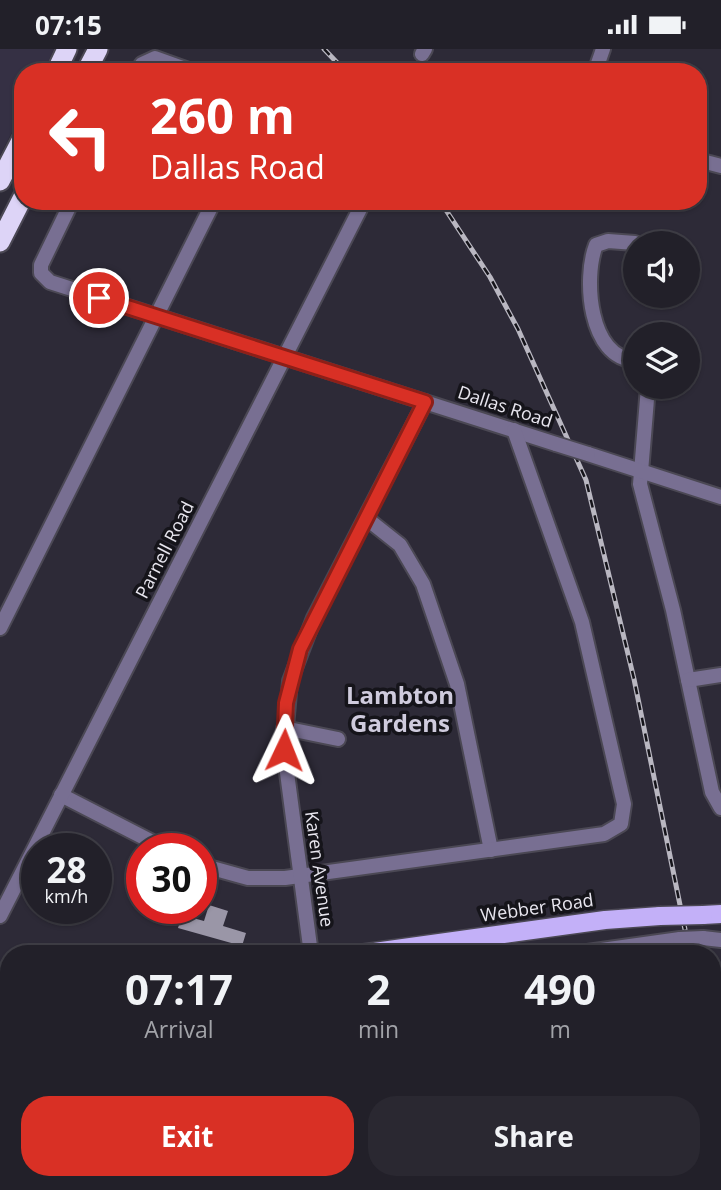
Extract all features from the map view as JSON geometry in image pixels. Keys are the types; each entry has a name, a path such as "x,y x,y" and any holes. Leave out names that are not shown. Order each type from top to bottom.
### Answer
{"highway":[{"path":"0,172 14,150"},
{"path":"0,181 14,154"},
{"path":"0,241 16,210"}],"main road":[{"name":"Webber Road","path":"425,945 605,920 710,923"},
{"name":"Webber Road","path":"501,945 662,922"}],"street":[{"path":"145,63 160,59 170,63"},
{"name":"Dallas Road","path":"67,210 42,260 41,273 58,286 721,497"},
{"path":"0,628 210,210"},
{"name":"Parnell Road","path":"0,916 359,210"},
{"path":"623,242 608,241 596,245 590,302 593,316 612,353 623,359"},
{"path":"647,399 641,471 642,495 688,680 712,792 721,808"},
{"name":"Karen Avenue","path":"310,945 286,780 284,728 290,681 300,649 425,402"},
{"path":"217,869 248,878 269,879 604,834 617,828 625,814 624,804 593,662 572,593 514,430"},
{"path":"366,518 400,545 423,584 457,684 491,850"},
{"path":"688,680 721,675"},
{"path":"284,728 338,739"},
{"path":"61,795 135,833"},
{"path":"637,945 680,939 710,923 721,940"}],"shaded area":[{"path":"0,49 54,49 47,63 14,63 14,128 0,155"}],"building":[{"path":"217,908 228,911 223,926 246,933 242,945 238,945 178,928 179,924 217,924"}],"railway":[{"path":"324,49 337,63"},
{"path":"446,210 490,277 518,329 586,480 634,679 688,945"}],"district":[{"name":"Lambton Gardens","path":"400,710"}],"route":[{"path":"99,298 425,402 300,649 286,703 284,750"}]}
